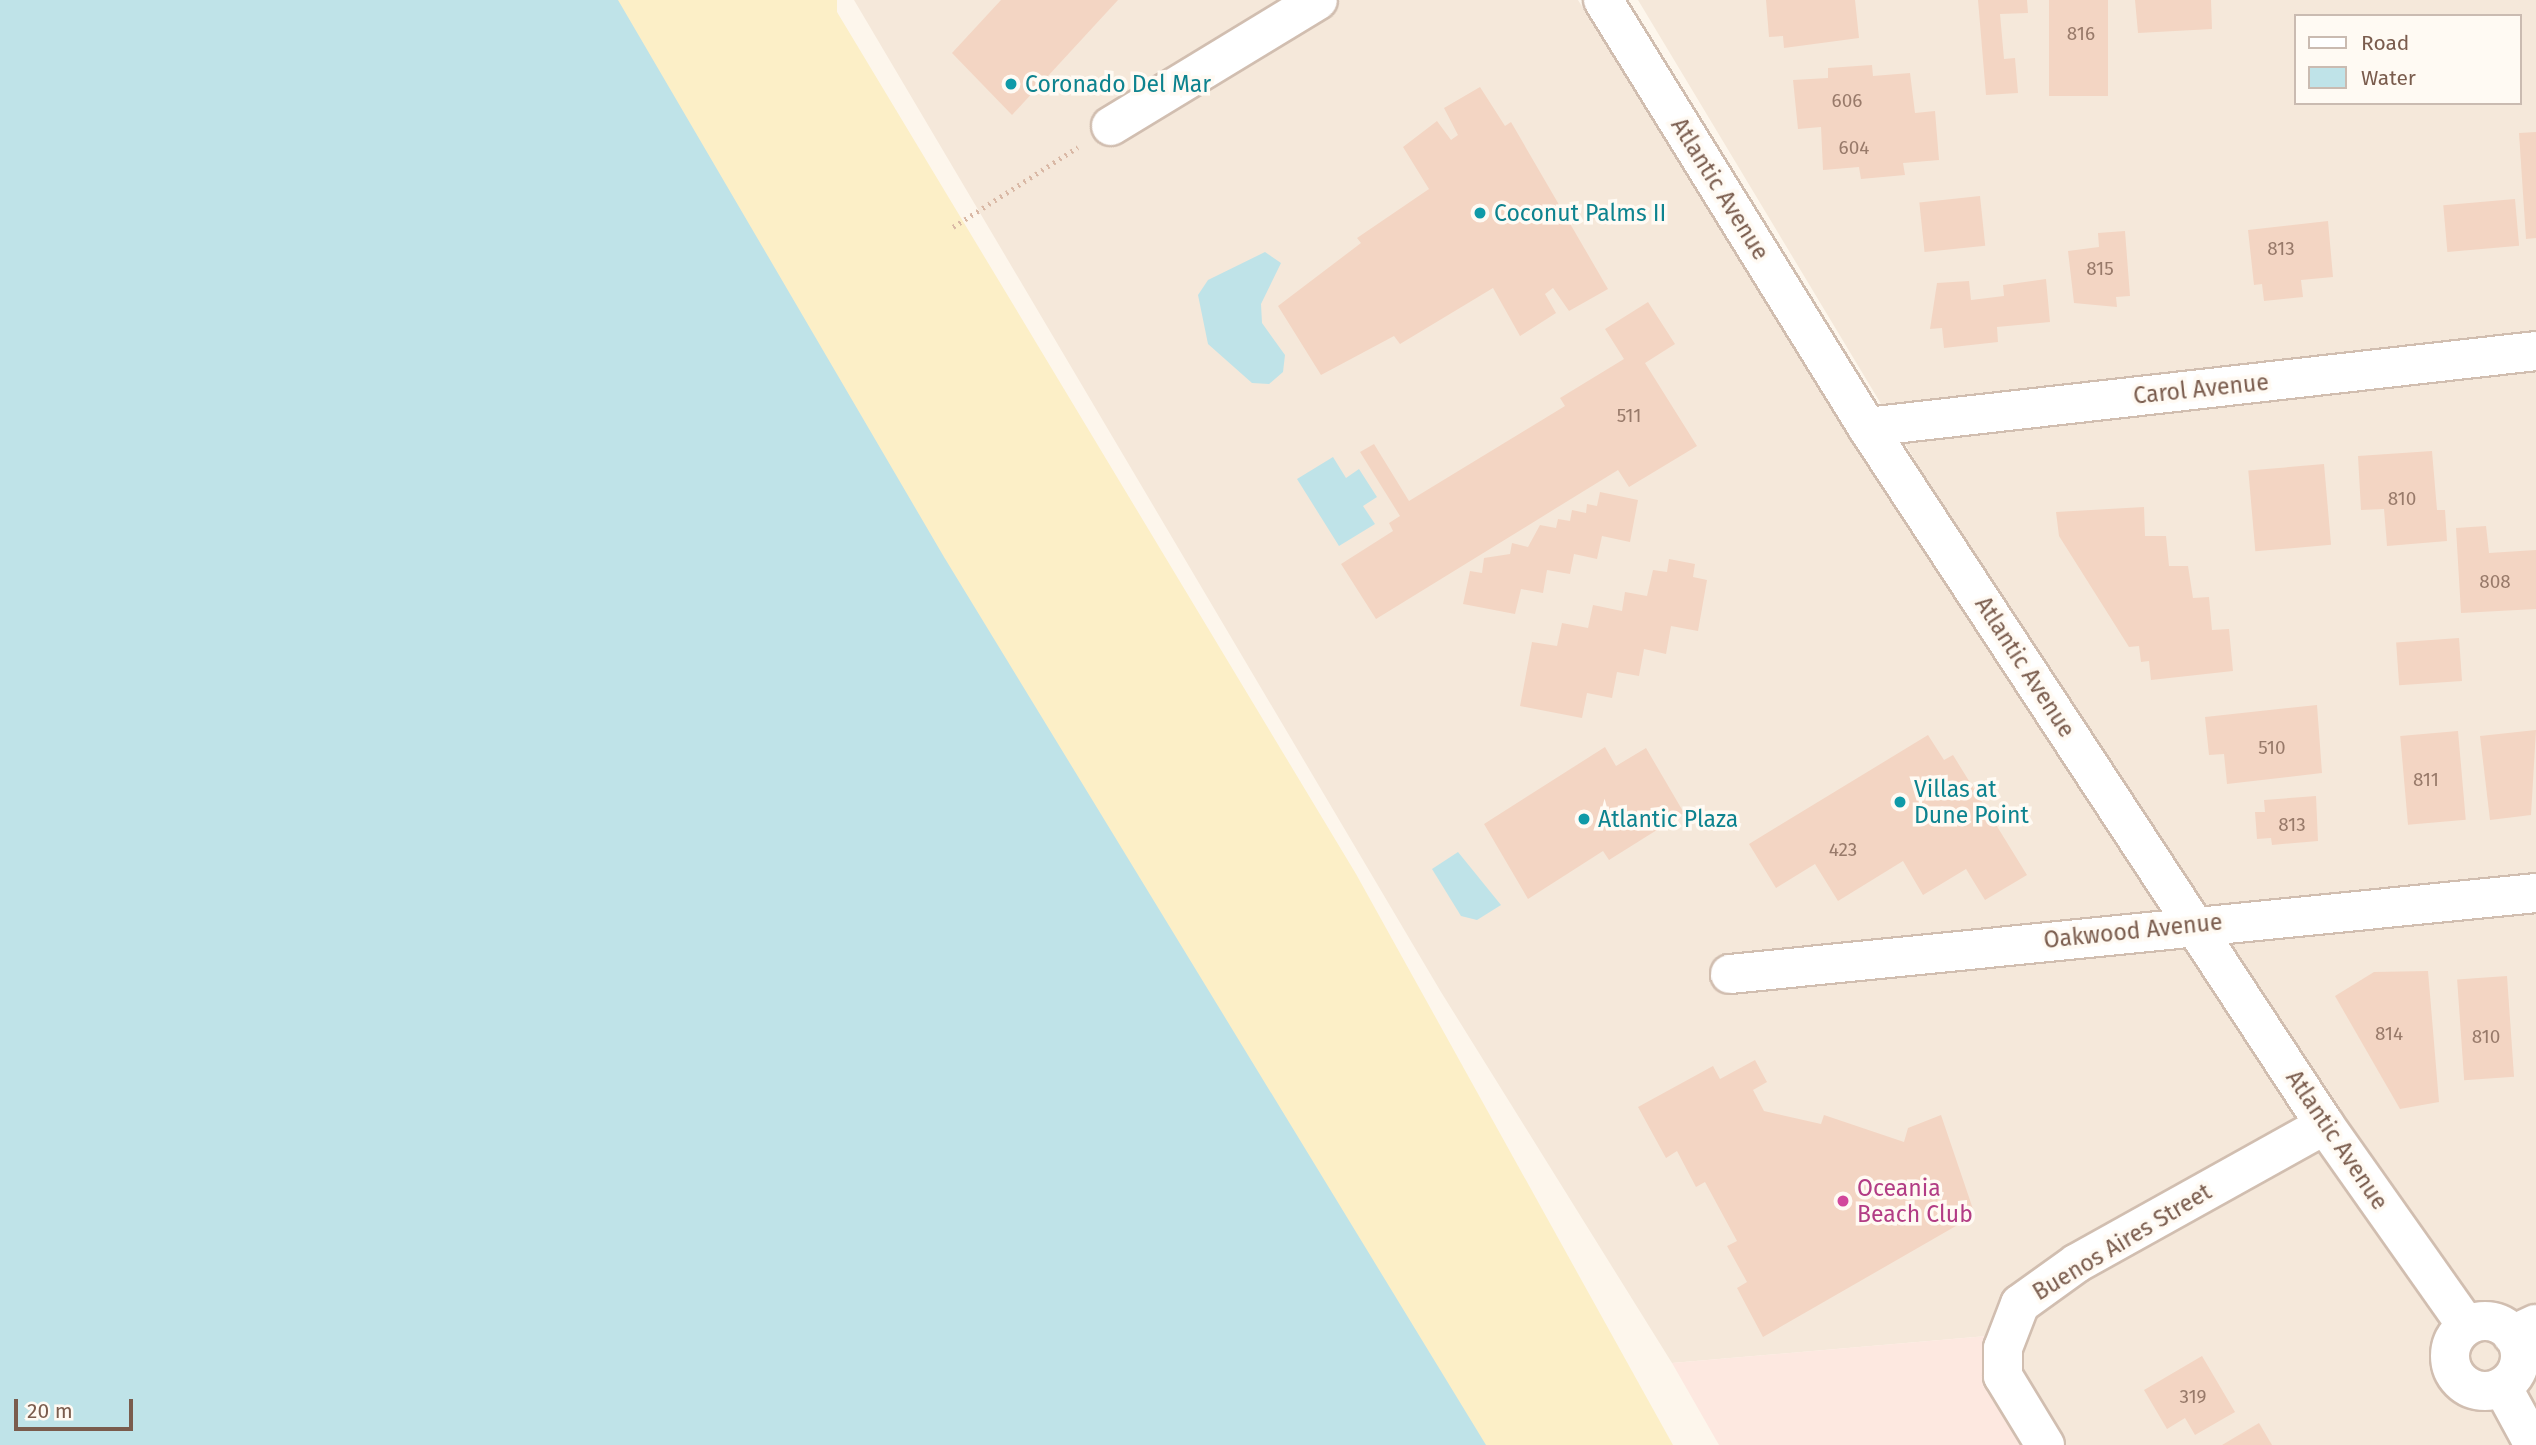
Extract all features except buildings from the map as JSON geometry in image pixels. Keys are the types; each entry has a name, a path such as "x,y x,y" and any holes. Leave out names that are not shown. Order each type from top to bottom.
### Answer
{"street":[{"path":"1111,126 1318,0"},
{"name":"Atlantic Avenue","path":"1603,0 1867,427 2325,1125 2465,1322"},
{"name":"Carol Avenue","path":"1867,427 2536,351"},
{"name":"Oakwood Avenue","path":"1730,974 2194,924 2536,893"},
{"name":"Buenos Aires Street","path":"2045,1445 2003,1376 2003,1348 2020,1304 2077,1263 2325,1125"},
{"path":"2484,1319 2524,1330 2518,1371 2504,1390 2482,1392 2459,1376 2451,1349 2465,1322 2484,1319"},
{"path":"2504,1390 2534,1445"}],"path":[{"path":"953,227 1111,126"}],"shaded area":[{"path":"854,0 1578,0 1850,440 2296,1119 2068,1246 2010,1289 1987,1336 1672,1363 1441,992"},
{"path":"1638,0 2536,0 2536,1445 2045,1445 2022,1411 2010,1322 2324,1125 2194,924"},
{"path":"1987,1336 1986,1380 2023,1445 1719,1445 1672,1363"}],"sand":[{"path":"0,0 837,0 837,12 1356,874 1673,1445 0,1445"}],"water":[{"path":"0,0 618,0 944,557 1486,1445 0,1445"},
{"path":"1265,252 1281,263 1261,304 1262,323 1285,355 1283,372 1269,384 1252,383 1208,344 1198,295 1208,280"},
{"path":"1333,457 1346,478 1359,469 1377,497 1363,506 1375,524 1339,546 1297,479"},
{"path":"1458,852 1501,905 1477,920 1461,916 1432,869"}],"place":[{"name":"Coronado Del Mar","path":"1011,84"},
{"name":"Coconut Palms II","path":"1480,213"},
{"name":"Villas at Dune Point","path":"1900,802"},
{"name":"Atlantic Plaza","path":"1584,819"},
{"name":"Oceania Beach Club","path":"1843,1201"}]}
